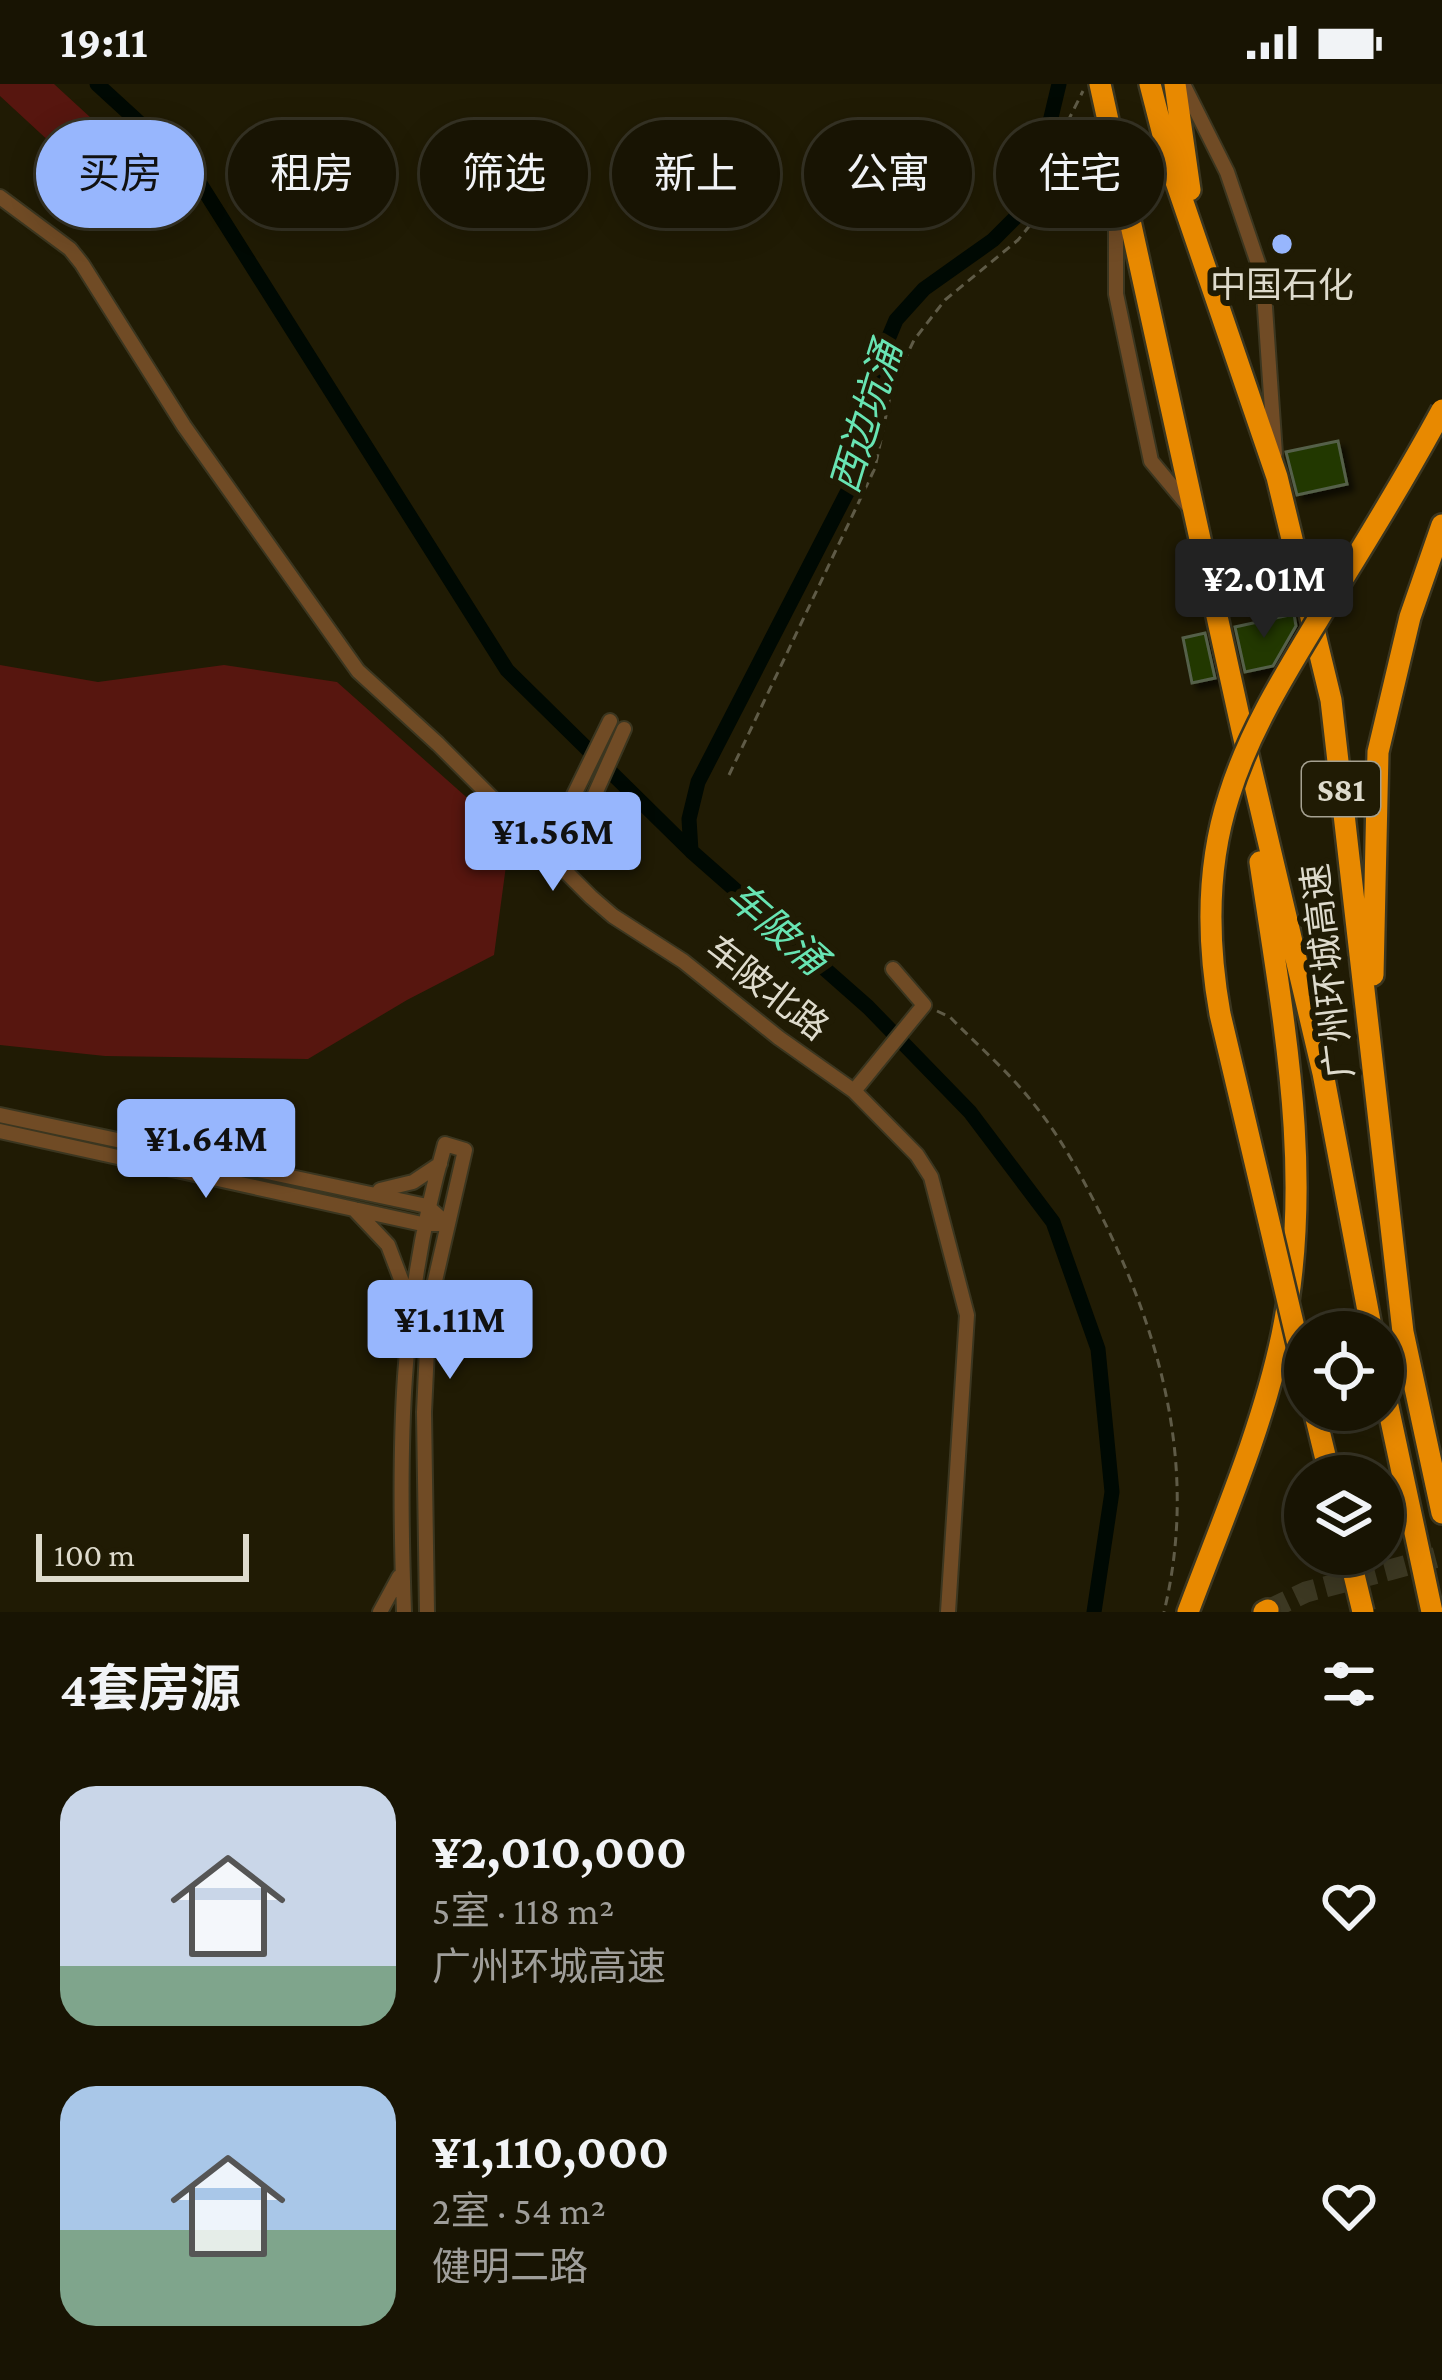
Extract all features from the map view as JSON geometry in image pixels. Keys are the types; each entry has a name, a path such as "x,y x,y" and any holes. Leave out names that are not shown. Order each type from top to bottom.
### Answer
{"highway":[{"name":"广州环城高速","path":"1093,84 1105,120"},
{"name":"广州环城高速","path":"1150,84 1172,170 1276,477 1330,700 1403,1332 1442,1513"},
{"path":"1179,84 1197,238"},
{"name":"广州环城高速","path":"1132,228 1323,1073 1368,1311"},
{"path":"1290,1311 1220,1014 1210,930 1212,876 1229,795 1256,729 1442,410"},
{"path":"1371,1059 1378,752 1410,617 1442,525"},
{"path":"1188,1612 1269,1389 1288,1299 1297,1213 1293,1090 1242,730"},
{"path":"1393,1431 1432,1612"},
{"path":"1354,1575 1363,1612"}],"street":[{"path":"1179,84 1227,172 1263,278 1276,477"},
{"name":"车陂北路","path":"0,196 70,249 82,264 184,426 358,671 613,916 683,961 854,1091 917,1155 931,1177 964,1299 967,1328 948,1612"},
{"path":"1116,228 1116,294 1151,461 1194,512"},
{"path":"553,838 617,725 570,850"},
{"path":"854,1091 924,1005 893,969"},
{"path":"0,1115 427,1206 447,1224"},
{"path":"0,1131 422,1224 447,1224"},
{"path":"404,1612 402,1414 410,1305 422,1224 445,1144 465,1150 429,1307 427,1612"},
{"path":"359,1191 402,1186 440,1164"},
{"path":"354,1209 395,1257 410,1305"},
{"path":"380,1612 403,1567"}],"path":[{"path":"729,775 875,468 892,387 914,340 945,300 1007,250 1040,213 1056,177 1068,121 1093,84"},
{"path":"924,1005 950,1017 1033,1102 1078,1170 1155,1339 1174,1430 1177,1508 1164,1612"}],"shaded area":[{"path":"0,84 54,84 93,120 36,120 36,129 0,96"},
{"path":"0,665 98,682 224,665 337,682 510,836 494,955 308,1059 105,1056 0,1045"}],"building":[{"path":"1338,441 1347,484 1297,495 1286,452"},
{"path":"1294,614 1296,626 1273,666 1245,672 1235,627"},
{"path":"1205,633 1215,678 1192,683 1183,638"}],"waterway":[{"name":"车陂涌","path":"97,84 192,171 507,670 691,851 868,1007 970,1112 1053,1222 1098,1349 1112,1492 1094,1612"},
{"name":"西边坑涌","path":"691,851 689,819 698,782 852,483 871,380 896,320 924,289 993,240 1020,213 1037,176 1059,84"}],"tunnel":[{"path":"1268,1610 1306,1592 1442,1556"}],"place":[{"name":"中国石化","path":"1282,244"}]}
